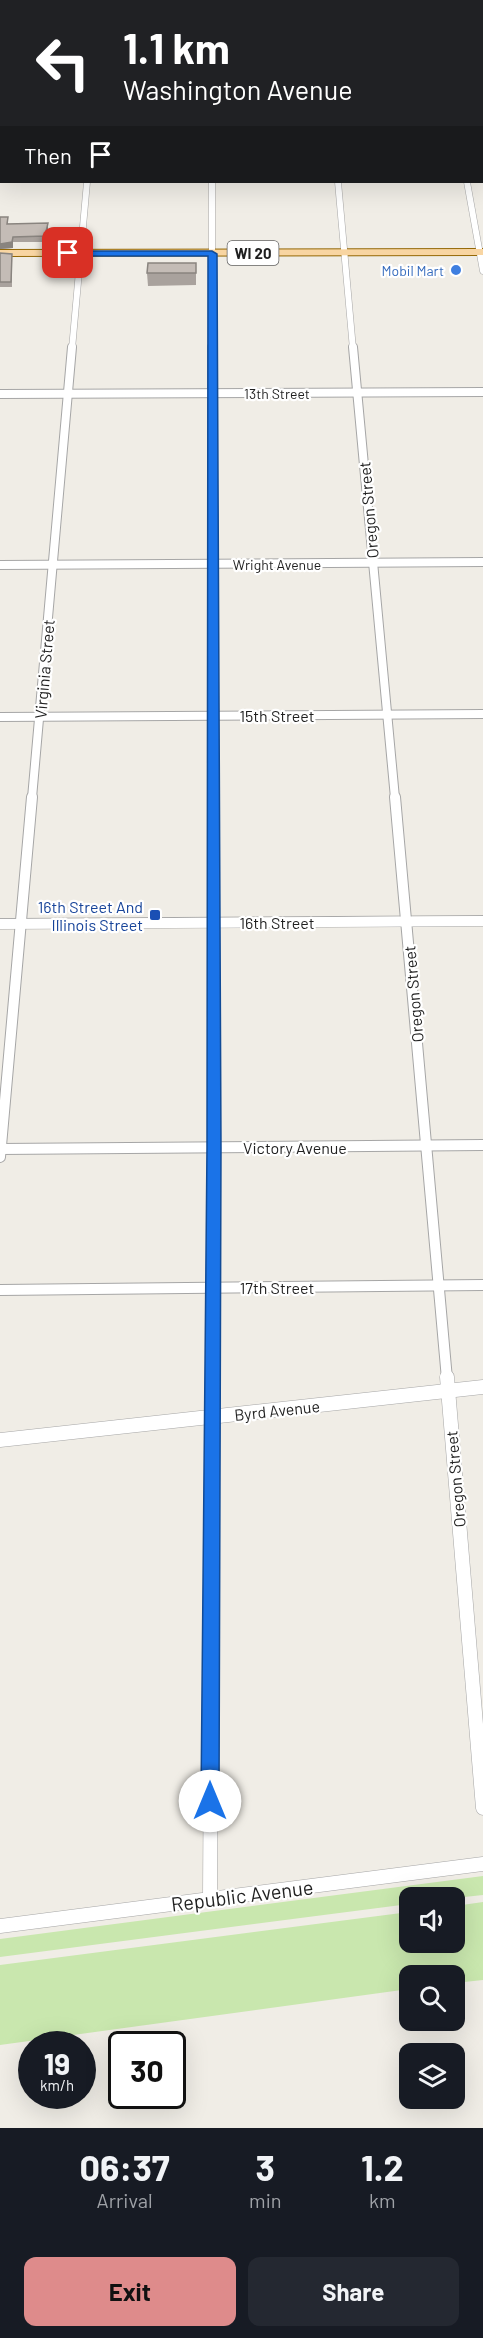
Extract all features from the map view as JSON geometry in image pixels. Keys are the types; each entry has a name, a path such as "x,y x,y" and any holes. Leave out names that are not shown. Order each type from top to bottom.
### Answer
{"main road":[{"name":"WI 20","path":"0,253 481,252"}],"street":[{"name":"Virginia Street","path":"0,1152 87,183"},
{"path":"210,1899 214,1147 212,183"},
{"name":"Oregon Street","path":"338,183 427,1146 483,1808"},
{"path":"467,183 483,271"},
{"name":"13th Street","path":"0,394 483,392"},
{"name":"Wright Avenue","path":"0,565 483,562"},
{"name":"15th Street","path":"0,717 483,714"},
{"name":"16th Street","path":"0,924 483,921"},
{"name":"Victory Avenue","path":"0,1152 214,1147 483,1145"},
{"name":"17th Street","path":"0,1290 483,1286"},
{"name":"Byrd Avenue","path":"0,1440 483,1387"},
{"name":"Republic Avenue","path":"0,1926 483,1864"}],"green space":[{"path":"483,1876 483,1895 465,1897 465,1887 399,1887 399,1905 0,1957 0,1939"},
{"path":"483,1902 483,1980 465,1982 465,1965 399,1965 399,1990 96,2032 18,2031 18,2043 0,2045 0,1965 399,1913 399,1953 465,1953 465,1905"}],"building":[{"path":"0,217 8,217 7,224 48,223 45,236 13,237 12,242 0,244"},
{"path":"0,253 12,254 11,282 0,282"},
{"path":"148,263 196,263 196,273 147,273"}],"place":[{"name":"Mobil Mart","path":"456,270"},
{"name":"16th Street And Illinois Street","path":"155,915"}],"route":[{"path":"68,253 212,254 214,1147 210,1801"}]}
